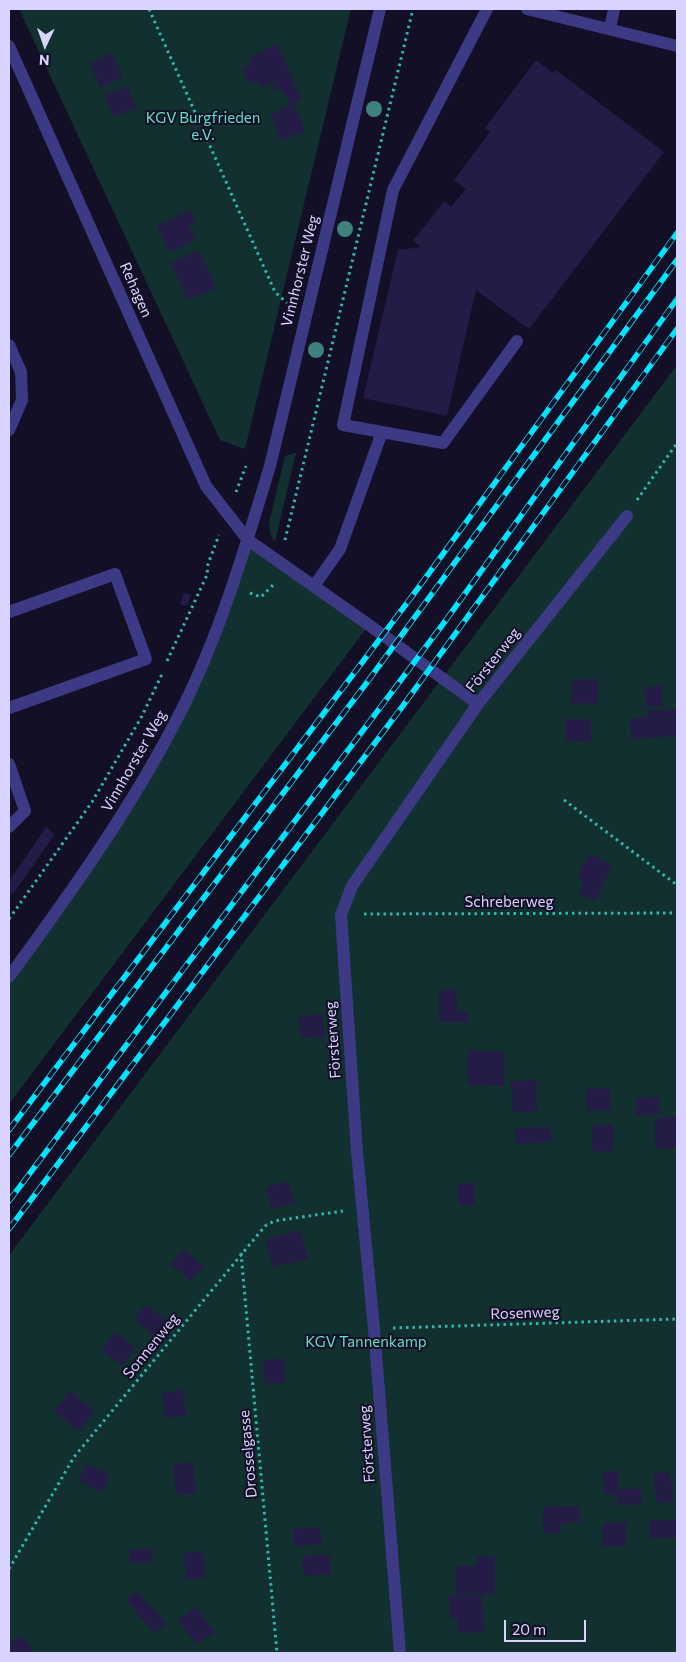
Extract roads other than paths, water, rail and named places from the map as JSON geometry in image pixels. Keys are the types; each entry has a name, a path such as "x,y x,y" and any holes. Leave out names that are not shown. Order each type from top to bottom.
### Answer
{"street":[{"name":"Vinnhorster Weg","path":"9,977 110,835 183,707 211,644 248,540 272,456 380,9"},
{"path":"487,9 393,190 343,425 443,443 518,341"},
{"path":"527,9 677,46"},
{"path":"610,30 614,9"},
{"name":"Rehagen","path":"9,46 206,486 248,540"},
{"path":"9,345 21,372 22,400 9,430"},
{"path":"314,586 340,549 382,432"},
{"name":"Försterweg","path":"400,1653 374,1329 357,1152 341,915 352,886 478,704 628,516"},
{"path":"248,540 478,704"},
{"path":"9,612 115,574 146,659 9,708"},
{"path":"9,764 25,811 9,827"},
{"path":"344,1153 357,1152"}],"railway":[{"path":"9,1130 413,595 677,233"},
{"path":"9,1155 365,685 677,260"},
{"path":"9,1201 446,620 677,299"},
{"path":"9,1229 402,707 677,329"}],"park label":[{"name":"KGV Burgfrieden e.V.","path":"203,126"},
{"name":"KGV Tannenkamp","path":"366,1342"}]}
